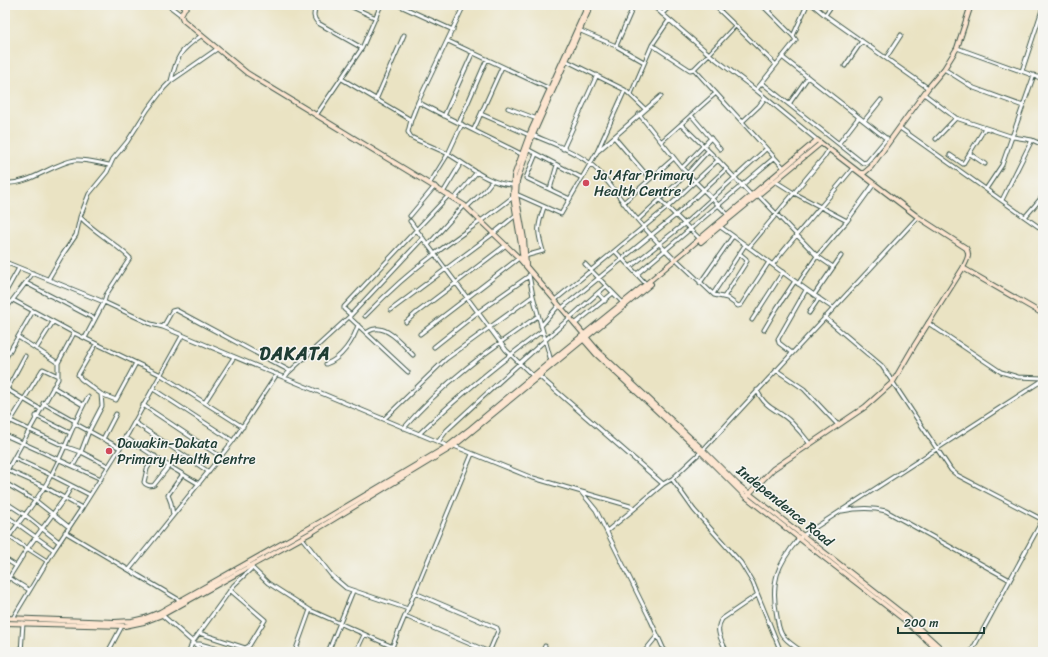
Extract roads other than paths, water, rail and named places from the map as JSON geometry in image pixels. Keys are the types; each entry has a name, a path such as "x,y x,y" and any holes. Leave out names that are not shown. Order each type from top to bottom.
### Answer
{"main road":[{"path":"188,5 181,15 183,20 247,73 436,186 466,206 519,258 530,274 570,317 584,337"},
{"path":"524,264 524,239 512,185 514,176 550,89 571,47 588,5"},
{"path":"524,264 514,196 516,180 523,155 527,149 531,135 567,61 571,47 581,31 591,5"},
{"path":"860,173 871,167 888,140 900,128 928,88 944,69 957,48 970,5"},
{"path":"747,496 773,469 865,407 893,382 963,268 969,255 966,248 918,217 819,142"},
{"path":"249,566 454,446 551,361 584,337 728,215 819,142"},
{"path":"5,622 122,626 144,622 302,538 448,446 500,407 539,376 700,239 775,181 819,142"},
{"path":"963,268 1043,314"},
{"name":"Independence Road","path":"584,337 596,354 702,451 747,496 918,626 945,652"},
{"name":"Independence Road","path":"801,537 903,619 940,652"},
{"path":"5,618 115,622 132,621 161,613 200,592"}],"street":[{"path":"168,5 181,15"},
{"path":"316,5 313,15 318,23 362,48"},
{"path":"348,5 376,18"},
{"path":"317,114 362,48 381,5"},
{"path":"398,5 452,30"},
{"path":"464,5 418,102 408,132 411,137 448,154 492,181 504,185 512,185"},
{"path":"616,46 634,5"},
{"path":"652,5 709,54 756,90 819,142"},
{"path":"662,14 671,5"},
{"path":"714,5 776,65"},
{"path":"756,90 796,40 762,5"},
{"path":"768,11 773,5"},
{"path":"793,36 806,5"},
{"path":"814,5 825,15 928,88"},
{"path":"825,15 832,5"},
{"path":"1022,71 1042,16 1043,7"},
{"path":"630,94 652,45 669,20"},
{"path":"652,45 687,69 694,69 735,26"},
{"path":"581,31 616,46 644,62"},
{"path":"376,100 404,35"},
{"path":"886,58 901,35"},
{"path":"171,81 179,54 188,45 201,36"},
{"path":"448,41 550,89"},
{"path":"845,66 862,41"},
{"path":"957,48 1043,79"},
{"path":"49,278 62,254 76,235 80,217 89,194 107,172 109,165 127,142 148,109 171,81 217,49"},
{"path":"444,116 473,52"},
{"path":"762,83 863,163 867,162 888,140 782,57"},
{"path":"430,183 448,154 487,59"},
{"path":"567,61 625,90 645,109"},
{"path":"474,129 502,67"},
{"path":"694,69 784,169"},
{"path":"944,69 974,88 1023,106"},
{"path":"563,149 596,75"},
{"path":"986,189 1002,165 1034,75"},
{"path":"788,104 808,77"},
{"path":"342,79 411,120"},
{"path":"365,316 390,290 435,253 480,220 501,207 514,196 561,214 597,152 625,90"},
{"path":"662,141 716,93"},
{"path":"924,94 956,118 985,128 1032,140 1041,144 1043,134"},
{"path":"597,152 661,96"},
{"path":"742,122 759,106 765,98"},
{"path":"864,121 881,100"},
{"path":"418,102 523,155"},
{"path":"508,108 537,120"},
{"path":"481,114 580,156 590,163 666,251 713,294 724,297 737,306 740,305 769,262"},
{"path":"639,114 687,174 728,215"},
{"path":"691,115 720,148"},
{"path":"839,143 859,117"},
{"path":"936,139 956,118"},
{"path":"681,124 718,160 751,196"},
{"path":"900,128 1043,230"},
{"path":"950,155 963,164 985,128"},
{"path":"614,137 650,178"},
{"path":"682,168 711,138"},
{"path":"1002,200 1032,140"},
{"path":"527,149 582,178"},
{"path":"630,266 684,224 766,149"},
{"path":"749,247 829,149"},
{"path":"638,220 687,174 708,151"},
{"path":"536,154 526,178 570,199"},
{"path":"970,154 985,164"},
{"path":"623,203 674,158"},
{"path":"637,274 774,158"},
{"path":"5,183 14,183 31,178 75,160 93,161 109,165"},
{"path":"555,300 645,227 696,182 718,160"},
{"path":"444,191 461,163"},
{"path":"550,189 557,165"},
{"path":"773,264 853,168"},
{"path":"541,326 560,306 623,259 676,215 726,169"},
{"path":"455,198 477,172"},
{"path":"428,245 466,206 485,190 492,181"},
{"path":"775,181 794,193 847,221"},
{"path":"798,284 816,256 847,221 874,184"},
{"path":"410,216 436,186"},
{"path":"408,372 358,325 344,309 344,307 450,195"},
{"path":"758,195 797,234 816,256 833,267"},
{"path":"1025,217 1043,196"},
{"path":"660,200 700,239"},
{"path":"525,256 543,251 538,225 544,207"},
{"path":"391,310 516,215"},
{"path":"80,217 99,235 120,249 130,258 106,295 104,302 85,338"},
{"path":"607,531 663,484 672,479 702,451 824,317 918,217"},
{"path":"410,221 500,342 533,376"},
{"path":"718,225 773,264 806,290 833,308"},
{"path":"700,283 733,236"},
{"path":"285,377 350,316 423,238"},
{"path":"406,322 506,245"},
{"path":"713,294 745,245"},
{"path":"615,251 646,284"},
{"path":"724,297 746,261 746,258 740,254"},
{"path":"814,295 841,256"},
{"path":"420,334 519,258"},
{"path":"5,262 49,278 151,324 163,327 285,377 448,446 454,446 530,477 634,509"},
{"path":"585,264 623,303"},
{"path":"5,293 19,268"},
{"path":"752,320 783,272"},
{"path":"5,310 33,273"},
{"path":"434,347 478,312 530,274 533,296 551,361"},
{"path":"764,330 795,281"},
{"path":"26,283 95,319"},
{"path":"438,442 447,430 606,286"},
{"path":"792,353 779,344 778,339 806,290"},
{"path":"598,293 605,301"},
{"path":"575,324 613,293"},
{"path":"384,419 446,359 533,296"},
{"path":"810,313 819,298"},
{"path":"13,300 74,333 161,375 243,427"},
{"path":"163,327 172,311 176,310 290,371"},
{"path":"5,359 33,311"},
{"path":"404,428 420,409 451,381 500,342 538,316"},
{"path":"824,317 875,359 888,373 945,463 957,475 1043,520 971,652"},
{"path":"36,349 53,322"},
{"path":"928,323 1001,372 1018,377 1043,379"},
{"path":"326,364 334,362 354,338 358,325"},
{"path":"366,333 375,328 383,329 392,334 414,355"},
{"path":"419,434 437,416 542,330"},
{"path":"74,333 58,363 58,376 53,387 6,472 45,488 82,508"},
{"path":"13,618 65,532 120,448 182,336"},
{"path":"18,337 58,363"},
{"path":"96,344 78,375 80,379 101,394 116,400 136,363"},
{"path":"5,350 9,353"},
{"path":"25,356 6,390 40,409"},
{"path":"205,402 234,357"},
{"path":"5,430 42,369 58,376"},
{"path":"776,370 804,389 838,425"},
{"path":"129,570 221,457 243,427 277,374"},
{"path":"539,376 663,484"},
{"path":"803,652 782,637 774,602 774,584 782,562 801,537 1043,379"},
{"path":"53,387 83,405"},
{"path":"153,388 233,441"},
{"path":"757,390 761,398 770,409 790,421 810,444"},
{"path":"74,466 89,431 102,406 101,394"},
{"path":"5,543 45,488 88,397"},
{"path":"44,403 120,448"},
{"path":"143,405 221,457"},
{"path":"103,439 116,414"},
{"path":"36,416 70,433"},
{"path":"11,421 64,446 81,452 108,466"},
{"path":"134,422 209,472"},
{"path":"5,435 101,479"},
{"path":"126,437 199,484"},
{"path":"390,652 472,454"},
{"path":"155,456 147,469 144,482 145,484 151,486 154,485 169,466"},
{"path":"14,458 52,475 90,495"},
{"path":"173,515 168,495 183,474"},
{"path":"672,479 694,510 741,563 753,583 781,652"},
{"path":"5,483 36,501 69,527"},
{"path":"5,584 27,549 72,486"},
{"path":"581,492 596,510 665,652"},
{"path":"5,502 25,515 59,542"},
{"path":"840,511 859,508 879,509 1010,580"},
{"path":"5,515 54,550"},
{"path":"65,532 181,601"},
{"path":"5,534 47,561"},
{"path":"302,538 332,576 342,586 408,609"},
{"path":"5,559 16,566"},
{"path":"189,652 199,633 249,566 284,594 310,610 393,647"},
{"path":"5,575 29,590"},
{"path":"199,633 245,648 248,646 265,620 230,590"},
{"path":"328,652 353,591"},
{"path":"405,616 489,652 498,631 497,628 415,594"},
{"path":"727,652 719,636 719,623 722,619 758,595"},
{"path":"295,652 310,610"},
{"path":"161,613 193,644 204,652"},
{"path":"21,652 23,623"},
{"path":"108,652 122,626"},
{"path":"356,652 364,635"},
{"path":"644,652 657,636"},
{"path":"193,644 200,644 229,652"},
{"path":"542,652 545,646"},
{"path":"771,652 779,648"}],"place":[{"name":"Ja'Afar Primary Health Centre","path":"586,183"},
{"name":"Dawakin-Dakata Primary Health Centre","path":"109,451"}],"district":[{"name":"DAKATA","path":"295,354"}]}
